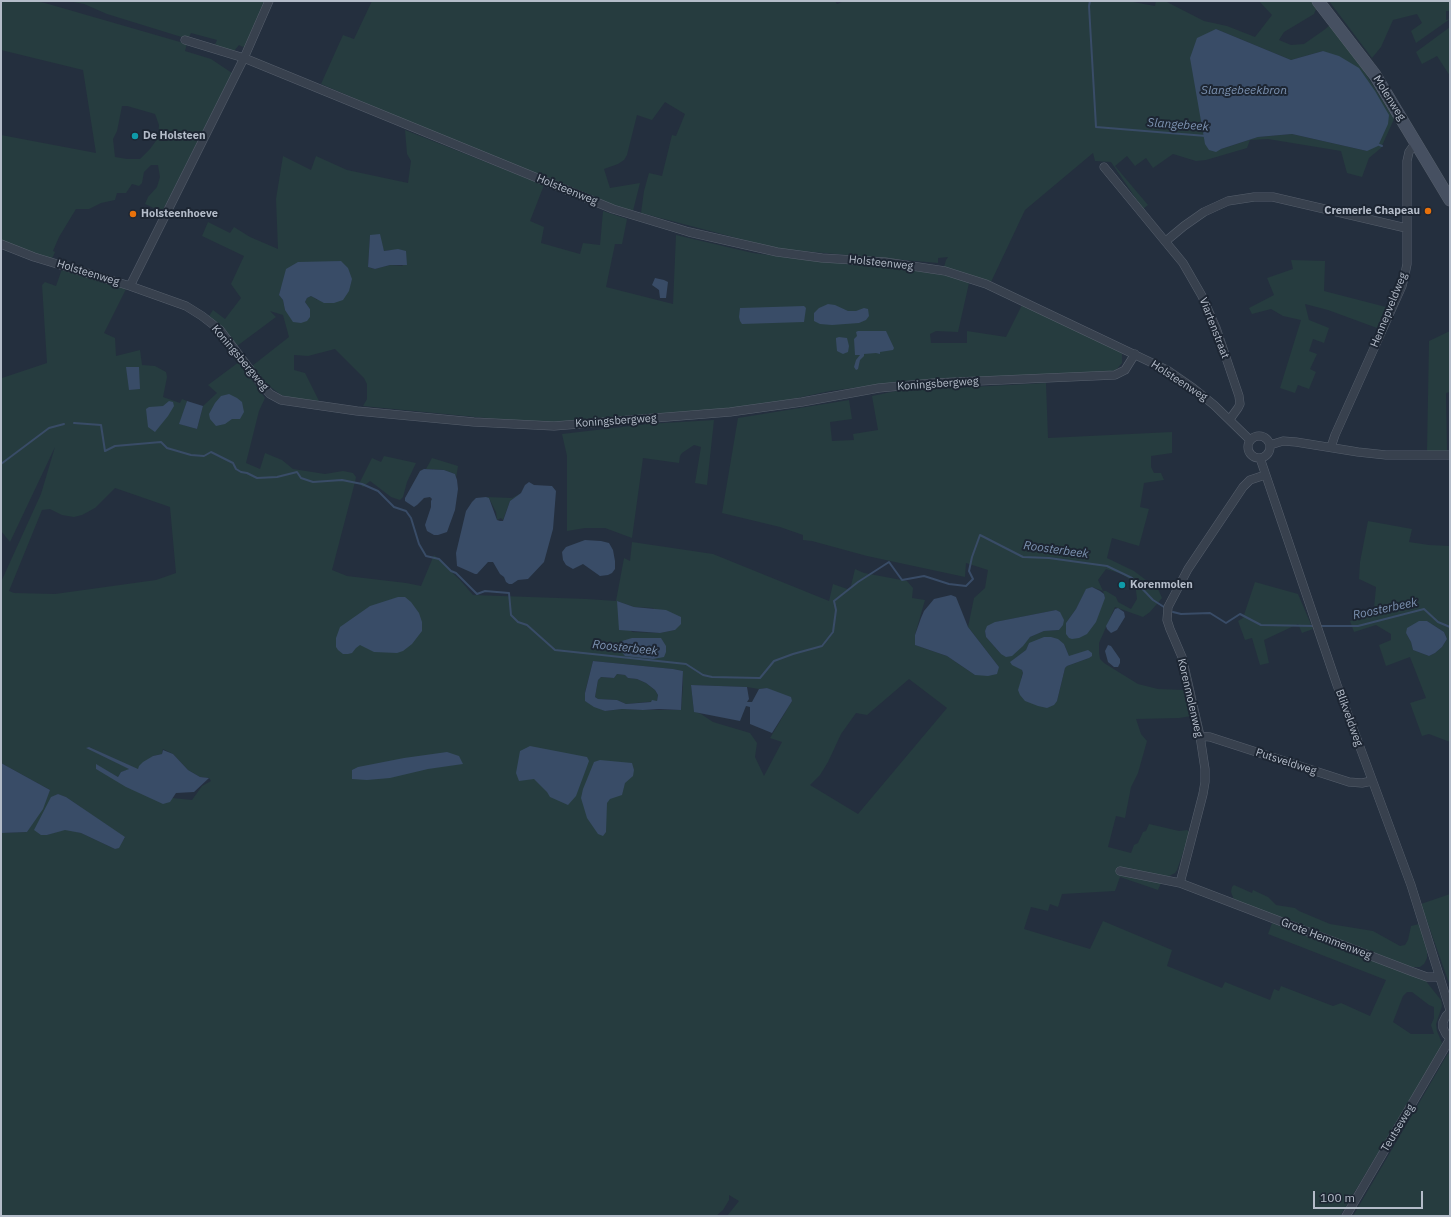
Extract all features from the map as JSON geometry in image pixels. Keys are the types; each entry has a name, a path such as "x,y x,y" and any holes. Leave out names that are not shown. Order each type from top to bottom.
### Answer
{"street":[{"path":"186,40 244,58 269,1"},
{"name":"Molenweg","path":"1318,1 1375,75 1450,200"},
{"name":"Holsteenweg","path":"1,244 34,257 130,286 244,58 613,209 689,232 777,252 822,258 885,262 945,271 986,284 1166,370 1193,388 1230,419 1250,440"},
{"name":"Hennepveldweg","path":"1331,447 1338,428 1402,286 1407,264 1407,161 1409,152 1416,142"},
{"name":"Viartenstraat","path":"1104,167 1183,262 1202,296 1216,328 1240,400 1238,408 1230,419"},
{"path":"1166,241 1204,212 1228,201 1254,197 1273,197 1406,228"},
{"name":"Koningsbergweg","path":"130,286 186,306 202,316 220,330 270,394 281,400 357,410 474,422 554,426 570,425 730,412 802,402 879,388 926,384 1115,376 1126,370 1135,354"},
{"path":"1260,436 1266,439 1270,445 1269,452 1260,458 1254,457 1248,452 1247,446 1253,437 1260,436"},
{"path":"1270,445 1283,442 1296,442 1386,455 1450,455"},
{"name":"Blikveldweg","path":"1260,458 1337,685 1410,885 1440,977"},
{"name":"Korenmolenweg","path":"1180,883 1205,782 1204,756 1182,657 1167,620 1168,607 1180,581 1243,486 1250,480 1265,475"},
{"name":"Putsveldweg","path":"1200,736 1349,782 1362,783 1372,781"},
{"name":"Grote Hemmenweg","path":"1120,871 1180,883 1427,977 1440,977"},
{"path":"1440,977 1450,1011 1443,1022 1443,1028 1450,1038"},
{"name":"Teutseweg","path":"1346,1216 1450,1038"}],"green space":[{"path":"1,1 34,1 187,44 185,51 211,59 232,73 162,212 145,204 148,197 157,187 160,177 158,165 151,165 144,172 142,183 139,186 132,184 126,193 117,193 115,200 101,203 89,209 76,209 59,237 53,251 55,252 52,259 1,241 1,135 96,153 83,70 1,50","holes":["122,106 155,114 159,125 158,138 140,159 115,157 113,139 117,131"]},
{"path":"68,1 264,1 245,46 243,47 239,45 234,51 214,47 217,40 191,33 188,39 107,14 84,4"},
{"path":"372,1 835,1 837,4 844,1 1128,1 1155,6 1156,1 1165,1 1204,21 1227,26 1255,37 1272,15 1259,1 1313,1 1317,7 1314,14 1284,32 1279,40 1291,45 1304,44 1330,25 1364,71 1394,119 1381,148 1369,158 1362,177 1347,173 1341,151 1268,139 1250,140 1247,148 1206,160 1196,161 1173,154 1153,168 1146,158 1135,166 1127,156 1115,166 1148,205 1143,209 1111,162 1095,161 1093,153 1025,210 991,282 944,267 948,257 938,258 938,263 779,249 641,213 644,191 649,173 662,176 672,135 676,136 685,114 665,102 652,120 637,115 627,155 624,160 604,169 610,188 640,183 633,211 611,204 424,128 321,84 343,35 354,39","holes":["1216,29 1291,60 1323,51 1367,151 1292,134 1258,137 1221,149"]},
{"path":"1329,1 1450,1 1450,11 1446,11 1446,20 1450,19 1416,43 1411,31 1422,23 1417,14 1393,20 1381,47 1372,58"},
{"path":"1450,27 1450,76 1437,56 1422,64 1416,52"},
{"path":"405,130 544,185 530,221 544,227 541,243 580,254 583,243 600,245 603,211 627,219 622,244 615,244 606,287 673,304 676,235 753,253 815,261 886,266 948,276 969,283 958,332 936,331 930,334 931,343 967,343 967,331 1006,337 1022,305 1118,350 1122,354 1122,363 1116,370 1106,372 905,381 830,391 783,401 736,408 553,423 363,406 367,399 367,384 364,378 335,349 308,356 294,355 294,370 305,373 319,401 292,398 281,395 268,385 252,366 289,337 283,315 270,311 276,317 237,346 223,328 209,316 213,310 225,319 241,298 231,284 244,256 202,236 208,222 230,233 234,227 250,237 278,249 276,199 283,156 311,170 316,156 347,170 408,183 411,161 407,154","holes":["370,235 381,242 384,251 390,250 403,266 390,265 375,269 368,267","341,261 317,300 312,296 307,298 305,302 310,309 285,310 283,300 279,295 281,288 335,262"]},
{"path":"1291,260 1325,261 1324,291 1386,307 1377,328 1328,310 1305,304 1309,320 1329,328 1324,343 1313,339 1309,351 1317,354 1310,369 1316,372 1309,389 1298,385 1295,393 1280,388 1301,320 1283,316 1271,309 1252,314 1249,308 1274,295 1267,278 1293,269"},
{"path":"62,269 127,287 104,333 115,338 116,356 140,350 142,365 155,366 166,372 167,377 163,397 180,403 182,399 187,401 180,424 197,429 203,406 217,393 208,385 239,362 265,398 259,411 246,463 260,469 265,453 282,460 293,469 325,474 343,471 353,473 356,477 355,482 332,570 347,576 421,586 434,555 473,595 616,601 624,558 630,561 632,542 713,554 829,601 833,584 850,590 855,569 864,573 907,581 913,588 912,598 925,600 915,635 915,645 947,656 975,675 999,667 968,627 974,598 985,588 988,570 966,563 965,577 867,556 812,541 803,540 803,535 780,527 722,513 738,418 849,400 852,419 830,422 832,441 854,440 853,434 878,430 872,396 896,391 1046,383 1048,438 1172,432 1172,453 1151,456 1151,467 1154,473 1161,473 1164,480 1144,483 1140,507 1149,509 1139,546 1112,538 1107,558 1134,571 1158,589 1162,598 1150,612 1143,617 1115,607 1099,643 1099,653 1100,659 1104,663 1138,684 1158,689 1185,690 1191,716 1179,718 1136,719 1141,734 1147,741 1138,773 1131,787 1125,818 1116,816 1108,847 1131,853 1134,845 1138,843 1149,824 1179,831 1187,830 1190,832 1177,870 1161,883 1158,890 1120,877 1115,891 1062,894 1058,907 1050,904 1048,911 1031,907 1024,929 1090,949 1103,921 1172,950 1167,966 1222,988 1225,982 1270,1000 1274,989 1279,991 1281,986 1333,1006 1341,1003 1370,1016 1386,980 1268,934 1272,923 1425,980 1441,1000 1442,1006 1436,1024 1442,1043 1440,1050 1340,1216 727,1216 739,1201 729,1195 729,1200 723,1210 716,1216 1,1216 1,833 27,832 50,790 1,763 1,582 41,494 55,447 10,542 1,531 1,370 2,378 47,363 42,285 45,282 56,286","holes":["115,488 170,507 176,573 156,580 55,594 14,593 9,591 42,510 50,509 62,515 74,517 82,515 95,508","1106,569 1122,574 1135,583 1137,599 1131,609 1118,602 1116,597 1106,591 1103,591 1098,580","1092,587 1103,591 1105,598 1066,623 1076,609 1086,590","617,601 634,607 653,608 675,630 660,633 632,632","1056,610 1060,612 1059,630 1044,631 1030,637 1001,654 986,637 985,631 996,622","1029,643 1064,644 1069,656 1089,658 1065,668 1057,701 1021,678 1023,673 1022,670 1011,662 1026,650","593,661 683,671 681,710 622,709 605,711 585,701 585,692","909,679 947,708 858,814 810,785 820,775 828,762 841,734 856,713 867,715","691,685 747,687 759,689 767,688 792,701 770,738 782,742 764,776 755,757 757,743 750,733 713,722 694,711","89,747 138,770 153,756 162,754 163,749 173,754 188,770 200,777 209,778 211,781 202,786 192,800 172,798 96,769 96,765 118,777 121,772 130,769 87,748","57,794 66,797 125,838 115,849 81,833 65,829 47,835","1407,992 1412,992 1434,1007 1434,1018 1431,1025 1434,1034 1411,1034 1393,1022 1403,996"]},
{"path":"1450,331 1450,392 1446,393 1447,452 1427,452 1429,341"},
{"path":"714,420 707,485 695,483 701,447 694,445 682,453 679,463 643,458 632,538 605,528 585,528 567,531 567,456 562,434 647,424"},
{"path":"384,456 416,463 407,482 403,497 400,500 391,497 370,481 363,487 359,484 372,458 381,462"},
{"path":"432,458 458,466 456,478 455,474 444,470 426,469"},
{"path":"521,493 510,501 503,520 501,518 497,520 496,512 489,498 486,497 512,498"},
{"path":"1368,521 1412,529 1409,542 1450,546 1450,742 1429,734 1422,736 1410,703 1426,698 1410,657 1386,666 1379,645 1391,640 1391,634 1376,625 1354,632 1350,621 1371,616 1369,610 1374,608 1376,587 1359,579 1360,562","holes":["1427,621 1444,632 1447,639 1442,647 1429,656 1413,650 1406,633"]},
{"path":"1255,582 1298,594 1313,629 1302,633 1298,624 1264,640 1269,663 1260,665 1252,638 1245,640 1238,621 1243,618"},
{"path":"617,674 625,675 628,678 637,679 646,683 655,690 658,695 657,701 626,704 617,700 598,699 595,697 598,680 601,677 614,678"},
{"path":"1234,885 1252,893 1253,890 1268,897 1276,905 1295,908 1330,924 1373,931 1400,946 1405,945 1408,940 1411,926 1419,924 1427,949 1427,958 1424,964 1420,967 1412,967 1234,900 1231,892"},
{"path":"1450,894 1450,986 1421,904"},
{"path":"1450,1052 1450,1216 1353,1216 1447,1055"}],"water":[{"name":"Slangebeekbron","path":"1216,29 1291,60 1323,51 1339,56 1359,68 1389,115 1388,124 1378,146 1367,151 1292,134 1258,137 1216,152 1209,150 1205,144 1190,58 1197,38"},
{"path":"380,234 384,251 398,249 406,251 407,265 390,265 375,269 368,267 370,235"},
{"path":"341,261 348,268 352,279 349,291 343,300 334,303 324,303 311,296 307,298 305,302 310,309 310,317 307,321 301,323 293,322 285,310 283,300 279,295 286,269 298,262"},
{"path":"655,278 668,282 666,298 660,298 659,290 652,285"},
{"path":"828,304 835,305 848,311 856,311 864,308 868,309 869,316 866,320 859,323 832,325 820,324 814,321 814,313 819,308"},
{"path":"804,306 806,308 804,322 742,324 739,317 740,308"},
{"path":"886,331 894,348 893,350 880,352 880,354 864,354 860,360 858,369 856,370 854,367 856,360 860,355 855,355 854,339 857,336 856,332"},
{"path":"836,338 847,338 849,346 848,352 843,354 837,351"},
{"path":"126,367 139,367 140,389 129,390"},
{"path":"229,394 242,402 244,412 240,419 232,419 225,424 216,426 210,419 209,414 221,396"},
{"path":"169,401 173,402 174,406 155,432 148,427 146,409 149,407 163,406"},
{"path":"187,401 203,406 197,429 179,424"},
{"path":"424,469 444,470 455,474 457,480 458,489 455,510 447,532 438,535 434,535 427,531 425,525 432,499 430,497 424,498 414,507 405,501 405,498 420,471"},
{"path":"529,482 534,485 552,486 556,491 553,529 544,562 528,579 518,580 512,584 506,582 493,562 488,562 477,574 457,566 456,553 466,511 472,502 476,498 489,498 497,520 503,521 510,501 521,493 525,485"},
{"path":"585,540 609,543 613,550 615,561 615,569 612,573 600,576 583,564 573,569 566,565 563,560 562,552 566,547"},
{"path":"1092,587 1104,594 1105,598 1096,622 1087,634 1079,638 1069,638 1066,634 1066,623 1076,609 1086,589"},
{"path":"951,595 956,597 968,627 999,667 997,674 988,676 975,675 947,656 915,645 915,635 924,611 934,599"},
{"path":"398,597 405,597 411,602 419,613 422,622 422,631 412,644 403,651 397,653 374,652 360,645 352,653 348,654 343,654 338,650 336,647 336,638 340,627 370,606"},
{"path":"617,601 634,607 666,610 681,617 681,624 675,630 660,633 619,630"},
{"path":"1118,608 1124,612 1125,617 1117,630 1111,633 1106,626 1115,609"},
{"path":"1056,610 1060,612 1064,620 1063,625 1059,630 1044,631 1030,637 1012,656 1006,657 1001,654 986,637 985,631 987,626 995,622"},
{"path":"1419,621 1427,621 1444,632 1447,639 1442,647 1429,656 1413,650 1406,633 1407,628"},
{"path":"1044,637 1058,639 1064,644 1069,656 1088,650 1092,653 1092,656 1089,658 1065,668 1057,701 1054,705 1047,708 1025,701 1020,695 1018,690 1023,673 1022,670 1012,665 1010,662 1026,650 1029,643"},
{"path":"632,638 661,638 666,646 664,657 653,659 625,656 620,650 622,641"},
{"path":"1108,645 1111,646 1120,659 1118,667 1114,667 1108,662 1105,651"},
{"path":"593,661 683,671 681,710 622,709 605,711 594,707 585,701 585,693","holes":["617,674 625,675 628,678 637,679 646,683 655,690 658,695 657,701 652,700 651,702 626,704 617,700 598,699 595,697 598,680 601,677 614,678"]},
{"path":"691,685 747,687 749,699 747,702 752,702 759,689 767,688 791,697 792,701 772,733 750,724 750,707 746,706 740,721 694,712"},
{"path":"530,746 587,757 589,761 576,796 568,805 550,797 534,779 519,781 516,773 520,751"},
{"path":"89,747 138,769 143,762 153,756 162,754 163,750 173,754 188,770 200,777 209,778 194,792 176,793 170,802 163,804 126,787 96,769 96,764 118,777 121,772 129,769 86,748"},
{"path":"447,752 459,756 463,764 428,769 390,778 367,780 352,779 352,770 358,767 404,758"},
{"path":"600,760 632,763 634,770 633,776 625,783 622,795 610,799 607,803 606,832 603,836 598,834 587,818 581,798 594,762"},
{"path":"1,763 50,790 43,809 27,832 1,833"},
{"path":"58,794 66,797 125,837 119,848 115,849 81,833 65,830 47,835 41,835 34,830 51,797"}],"waterway":[{"name":"Slangebeek","path":"1090,1 1089,6 1096,127 1206,136"},
{"name":"Slangebeek","path":"1377,144 1382,146"},
{"name":"Roosterbeek","path":"74,423 101,425 105,451 115,446 161,442 167,448 191,455 204,456 211,452 233,463 236,469 241,472 257,478 277,477 297,472 301,478 313,482 342,480 362,484 378,491 394,507 406,511 411,518 419,544 426,556 439,559 451,571 456,573 477,594 485,591 509,593 511,615 518,622 527,625 555,650 686,664 703,675 712,677 760,678 774,661 822,646 833,632 836,610 834,601 858,582 889,562 902,580 924,576 949,584 966,586 973,579 969,571 972,557 980,535 1023,557 1049,558 1107,566 1132,578 1153,600 1164,607"},
{"name":"Roosterbeek","path":"1,464 49,428 64,424"},
{"name":"Roosterbeek","path":"1319,626 1358,626 1424,609 1438,622 1450,627"},
{"name":"Roosterbeek","path":"1173,612 1181,614 1210,613 1226,623 1240,614 1261,625 1314,626"}],"place":[{"name":"De Holsteen","path":"135,136"},
{"name":"Cremerie Chapeau","path":"1428,211"},
{"name":"Holsteenhoeve","path":"133,214"},
{"name":"Korenmolen","path":"1122,585"}]}
